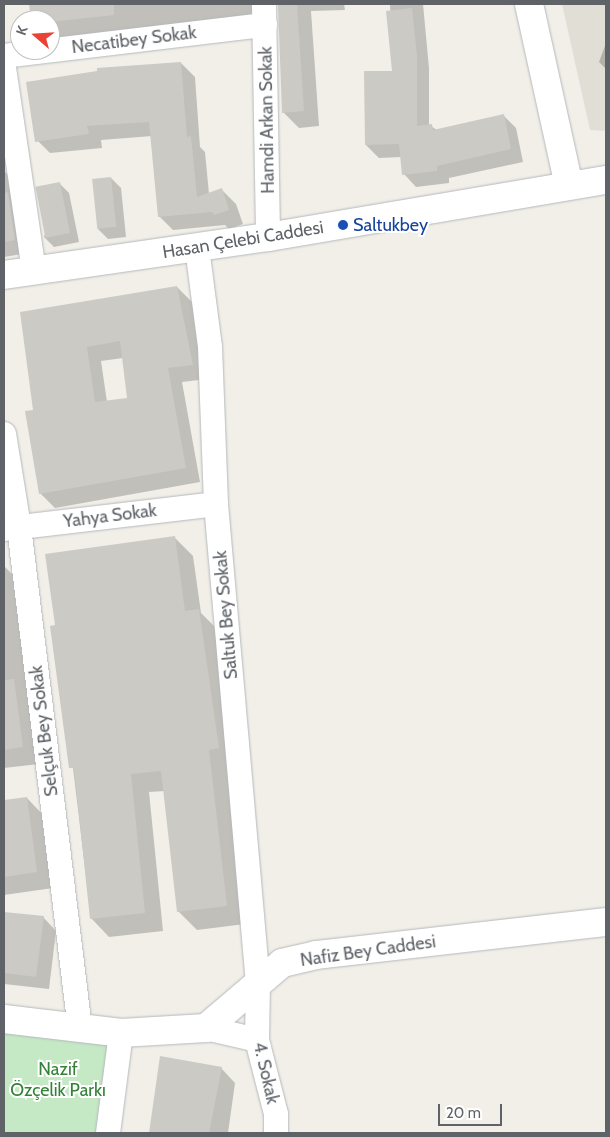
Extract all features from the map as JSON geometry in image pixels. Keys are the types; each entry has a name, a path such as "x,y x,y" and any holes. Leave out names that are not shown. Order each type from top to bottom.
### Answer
{"street":[{"path":"529,4 569,186"},
{"name":"Necatibey Sokak","path":"4,56 264,14"},
{"name":"Hamdi Arkan Sokak","path":"264,14 268,237"},
{"path":"4,68 34,271"},
{"name":"Hasan Çelebi Caddesi","path":"4,275 268,237 606,180"},
{"name":"Saltuk Bey Sokak","path":"197,248 210,346 216,504 258,982"},
{"name":"Selçuk Bey Sokak","path":"4,434 11,528 80,1029"},
{"name":"Yahya Sokak","path":"11,528 216,504"},
{"name":"Nafiz Bey Caddesi","path":"206,1028 282,963 316,955 606,922"},
{"name":"4. Sokak","path":"258,982 257,1040 276,1114 276,1133"},
{"path":"4,1019 120,1033 206,1028 257,1040"},
{"path":"108,1133 120,1033"}],"shaded area":[{"path":"562,4 606,4 606,131 590,130"}],"green space":[{"name":"Nazif Özçelik Parkı","path":"4,1019 121,1033 108,1133 4,1133"}],"building":[{"path":"29,4 114,4 114,15 60,21 60,10 30,10"},
{"path":"278,4 297,4 304,111 282,113"},
{"path":"412,8 417,55 417,126 432,124 433,130 504,114 511,149 437,166 437,171 402,175 399,144 365,145 364,71 392,71 386,11"},
{"path":"181,62 187,137 191,136 197,197 222,188 229,210 214,215 212,212 158,217 149,122 87,126 89,134 35,142 26,82 97,71 97,68"},
{"path":"111,177 116,227 97,229 92,179"},
{"path":"60,182 70,233 45,238 35,187"},
{"path":"8,192 15,240 4,242 4,193"},
{"path":"177,286 193,365 168,368 186,468 39,494 25,411 33,410 20,312","holes":["120,341 127,398 95,402 87,347"]},
{"path":"175,536 185,611 199,609 219,748 209,750 227,906 177,912 161,771 131,774 145,913 90,919 74,768 69,768 50,626 55,625 45,554"},
{"path":"14,679 23,747 4,750 4,680"},
{"path":"27,797 37,872 4,877 4,800"},
{"path":"4,912 44,916 36,977 4,973"},
{"path":"160,1056 222,1067 209,1133 149,1133"}],"place":[{"name":"Saltukbey","path":"343,225"}]}
